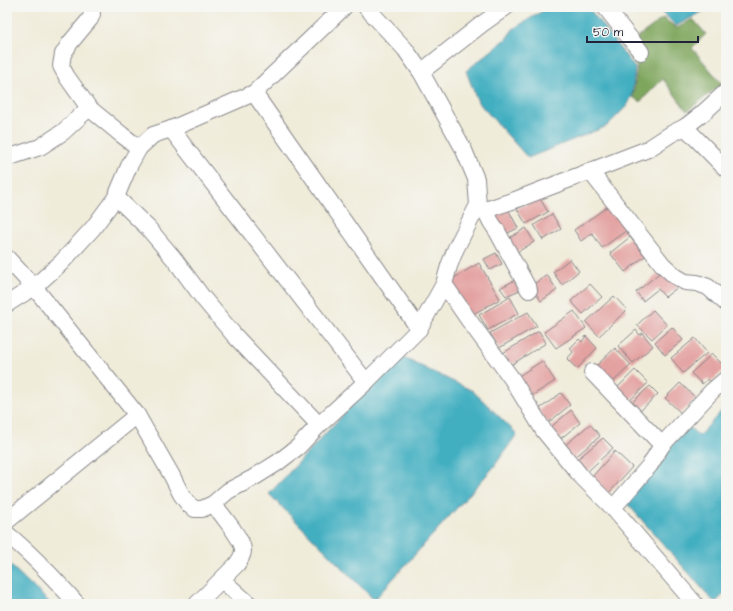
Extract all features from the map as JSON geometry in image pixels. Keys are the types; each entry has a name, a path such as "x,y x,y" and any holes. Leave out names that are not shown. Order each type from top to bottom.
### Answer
{"street":[{"path":"91,7 92,14 90,19 63,54 61,66 89,108 139,148"},
{"path":"7,304 34,287 61,264 88,234 116,197 129,166 139,148 152,135 171,129 254,93 344,7"},
{"path":"366,7 404,49 421,72 463,148 476,178 482,207 497,230 529,290"},
{"path":"421,72 506,7"},
{"path":"605,7 641,52"},
{"path":"7,258 34,287 137,415 181,494 189,505 195,509 202,509 213,504 228,491 277,463 298,447 419,329 444,284 456,248 482,207 518,199 648,148 685,127 726,92"},
{"path":"254,93 419,329"},
{"path":"7,158 40,147 63,132 89,108"},
{"path":"685,127 726,169"},
{"path":"171,129 366,382"},
{"path":"590,171 663,264 675,276 685,282 696,283 708,287 726,303"},
{"path":"116,197 148,228 234,335 320,425"},
{"path":"444,284 512,379 544,431 580,475 613,508 695,604"},
{"path":"592,372 662,445"},
{"path":"613,508 650,465 662,445 712,391 726,379"},
{"path":"7,521 137,415"},
{"path":"197,604 237,564 242,556 244,548 228,523 213,504"},
{"path":"7,534 30,553 51,574 77,604"},
{"path":"222,580 249,604"}],"green space":[{"path":"663,18 677,28 693,19 706,34 692,48 722,84 687,111 663,79 640,102 633,97 637,67 630,56 635,39"}],"water":[{"path":"549,7 588,7 635,68 632,96 627,106 607,126 528,158 478,102 466,71 506,39 513,29"},
{"path":"657,7 711,7 676,26"},
{"path":"404,358 473,391 517,434 493,468 374,600 269,494 352,405"},
{"path":"726,406 726,592 715,603 625,501 688,426 699,436"},
{"path":"7,562 51,604 7,604"}],"building":[{"path":"539,197 548,212 526,224 517,209"},
{"path":"506,205 518,228 502,236 490,213"},
{"path":"610,205 627,230 602,248 592,233 581,241 574,230"},
{"path":"552,214 561,229 543,240 534,225"},
{"path":"526,228 534,242 514,254 506,240"},
{"path":"630,237 645,256 625,272 610,253"},
{"path":"496,253 502,264 490,270 484,259"},
{"path":"570,259 579,271 562,285 553,272"},
{"path":"479,263 500,299 470,316 449,281"},
{"path":"663,270 678,287 665,297 658,289 643,301 636,292"},
{"path":"547,275 557,290 541,301 531,286"},
{"path":"515,280 520,290 506,296 500,288"},
{"path":"590,284 602,297 583,314 571,301"},
{"path":"614,296 627,310 599,336 586,322"},
{"path":"510,297 519,313 488,330 479,315"},
{"path":"653,310 667,325 652,339 637,325"},
{"path":"574,311 586,328 556,348 544,332"},
{"path":"528,312 537,326 499,348 490,333"},
{"path":"672,327 683,340 665,355 655,342"},
{"path":"636,330 640,335 642,333 653,346 633,363 618,346"},
{"path":"539,331 546,343 511,365 503,353"},
{"path":"586,336 597,348 577,369 567,359 573,352 570,348 579,339 582,342"},
{"path":"695,338 707,353 683,373 671,358"},
{"path":"615,348 631,365 612,383 596,366"},
{"path":"712,354 726,368 711,382 708,379 702,384 691,373"},
{"path":"542,361 555,381 530,397 517,377"},
{"path":"635,370 648,383 628,402 617,388"},
{"path":"680,383 696,398 681,413 665,398"},
{"path":"650,386 658,394 637,414 629,405"},
{"path":"561,393 570,405 548,423 538,410"},
{"path":"571,410 580,423 560,439 551,427"},
{"path":"590,424 600,436 573,459 563,447"},
{"path":"603,438 613,448 586,473 575,461"},
{"path":"615,451 632,467 609,493 591,478"}]}
